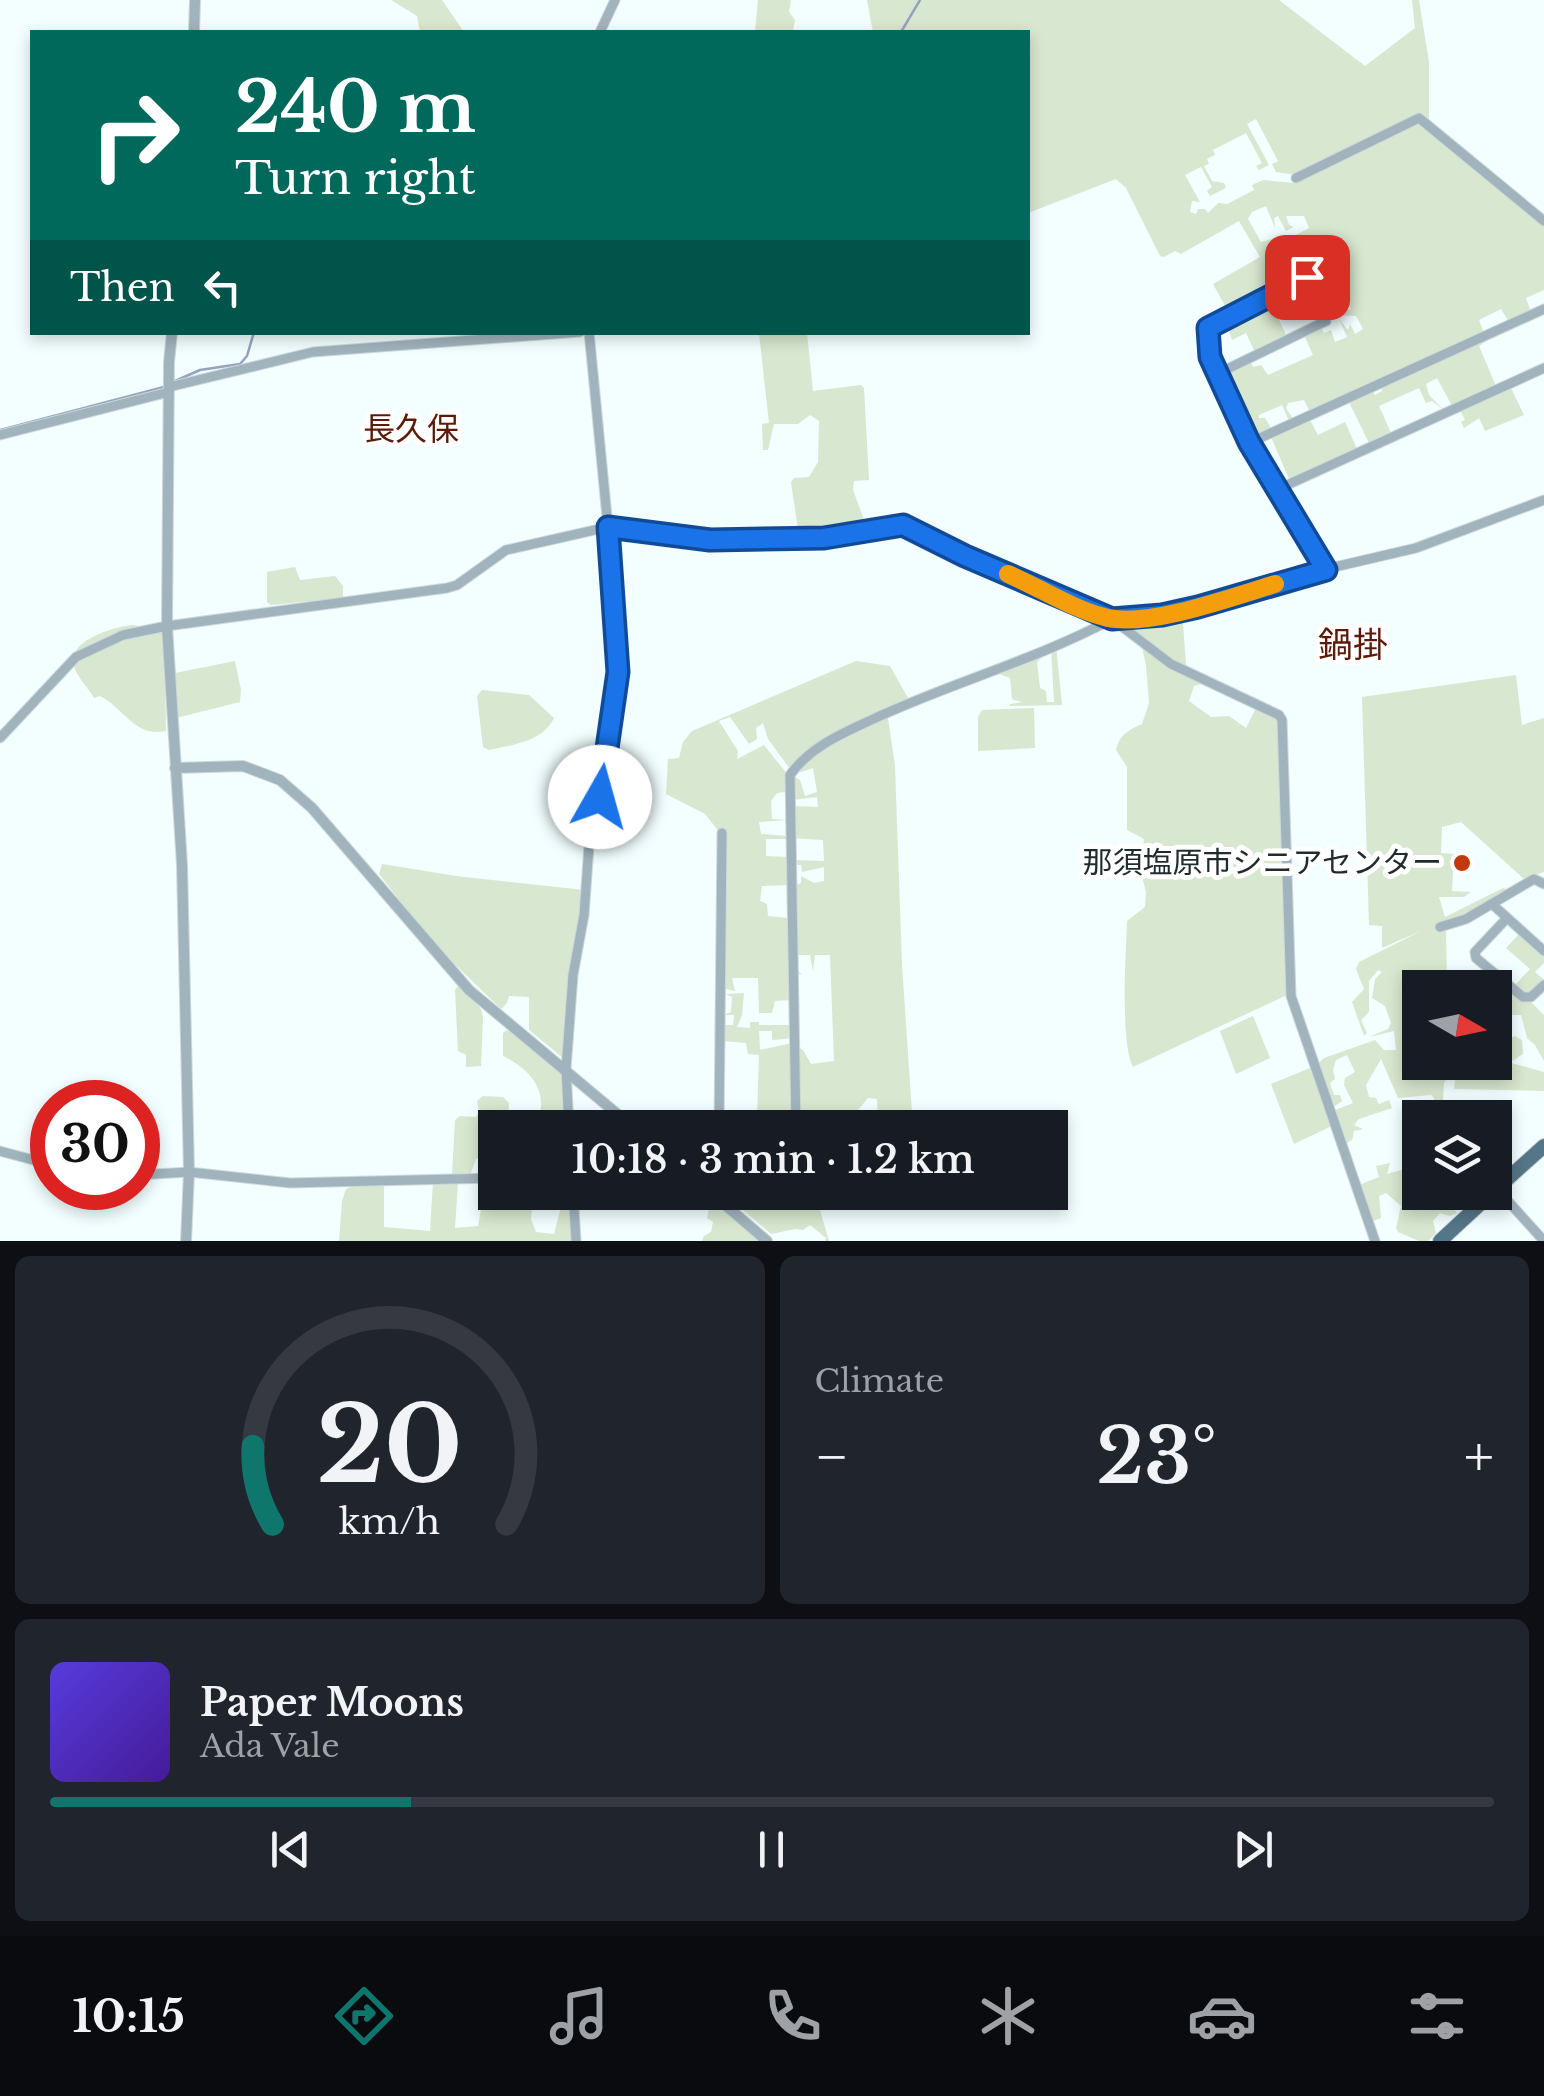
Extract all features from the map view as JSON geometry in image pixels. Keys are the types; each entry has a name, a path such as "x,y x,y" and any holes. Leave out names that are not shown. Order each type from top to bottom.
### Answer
{"main road":[{"path":"1512,1177 1542,1152"},
{"path":"1440,1241 1474,1210"}],"street":[{"path":"194,30 195,0"},
{"path":"601,30 615,0"},
{"path":"1296,178 1419,118 1544,221"},
{"path":"1217,374 1326,321 1307,277 1208,328 1210,357 1217,374 1249,442 1326,570"},
{"path":"1249,442 1544,309"},
{"path":"172,335 166,626 182,865 189,1172 186,1241"},
{"path":"0,435 312,352 540,335"},
{"path":"568,1110 566,1069 589,846 618,672 589,335"},
{"path":"1276,490 1544,368"},
{"path":"796,1110 790,776 809,754 916,698 1112,619 1198,607 1416,548 1544,500"},
{"path":"0,738 76,657 123,634 447,588 506,550 608,527 710,540 835,537 903,525 1112,619 1172,664 1279,715 1291,996 1374,1241"},
{"path":"176,768 243,766 280,780 312,808 469,990 613,1110"},
{"path":"720,1110 722,834"},
{"path":"1440,927 1493,905 1534,878 1544,884"},
{"path":"1493,905 1544,951"},
{"path":"1507,918 1476,952 1476,958 1522,997 1530,997 1544,985"},
{"path":"0,1151 30,1159"},
{"path":"160,1174 189,1172 290,1183 478,1178"},
{"path":"1512,1208 1544,1241"},
{"path":"575,1210 576,1241"},
{"path":"731,1210 767,1241"}],"green space":[{"path":"391,0 442,0 463,30 420,30 417,16"},
{"path":"758,0 791,0 793,30 755,30"},
{"path":"867,0 1279,0 1365,66 1415,28 1412,0 1419,0 1429,62 1429,119 1544,217 1544,290 1526,298 1531,312 1509,322 1501,309 1479,320 1485,336 1491,338 1479,346 1496,386 1452,406 1437,378 1426,384 1429,395 1444,410 1432,401 1426,403 1419,388 1379,406 1391,433 1369,443 1348,400 1372,389 1375,395 1382,391 1380,384 1310,412 1304,400 1288,403 1286,408 1293,419 1289,421 1282,405 1259,415 1271,428 1250,436 1222,375 1251,361 1253,367 1261,365 1268,375 1313,355 1304,335 1321,327 1324,333 1331,330 1335,342 1347,337 1339,319 1348,330 1350,324 1355,334 1363,329 1356,316 1333,315 1351,309 1329,264 1311,277 1309,272 1313,268 1309,260 1323,255 1317,242 1305,247 1308,257 1302,260 1290,238 1309,228 1304,216 1286,216 1294,227 1286,231 1278,216 1274,218 1275,228 1266,206 1252,212 1248,219 1261,242 1280,237 1268,246 1277,263 1294,256 1302,275 1228,311 1213,284 1260,257 1239,221 1181,254 1175,251 1160,256 1126,188 1116,179 1030,212 1030,30 873,30","holes":["1256,119 1278,161 1272,164 1276,172 1296,175 1409,126 1295,183 1263,180 1252,185 1254,190 1227,204 1218,203 1208,213 1205,209 1198,209 1196,214 1190,212 1192,201 1200,202 1185,175 1201,167 1212,187 1207,191 1210,196 1226,188 1224,183 1212,181 1204,166 1215,155 1213,150 1246,133 1262,163 1256,166 1259,170 1269,165 1247,124"]},
{"path":"1266,301 1287,337 1255,352 1246,333 1232,340 1226,321"},
{"path":"759,335 807,335 813,391 861,385 864,388 869,480 854,481 853,490 865,529 822,536 798,530 791,482 794,478 809,477 818,462 819,421 810,415 798,424 774,424 768,450 763,450 762,424 769,423"},
{"path":"1511,388 1524,415 1485,431 1479,418 1464,428 1460,410"},
{"path":"1309,418 1318,435 1345,422 1357,449 1289,479 1271,437"},
{"path":"295,567 300,580 335,576 343,586 343,598 271,605 267,602 267,572"},
{"path":"1182,612 1187,676 1202,684 1194,686 1189,701 1211,717 1229,716 1246,728 1256,708 1278,719 1287,995 1133,1067 1125,1018 1127,921 1145,907 1141,873 1144,839 1127,830 1127,767 1116,750 1125,734 1142,724 1149,703 1142,647 1118,620"},
{"path":"133,625 164,631 166,731 146,730 100,696 94,698 74,667 74,654 86,641 106,631"},
{"path":"1056,645 1062,705 1010,706 1022,702 1012,699 1010,678 999,674 998,669 1045,654 1037,662 1040,688 1046,691 1047,702 1054,702 1051,647"},
{"path":"235,661 240,702 176,718 175,673"},
{"path":"856,661 890,666 908,698 887,711 895,766 912,1110 877,1110 877,1099 868,1098 858,1110 757,1110 759,1055 748,1054 746,1043 723,1041 724,1025 733,1025 734,1015 724,1015 731,1012 732,997 726,994 744,993 737,1027 750,1028 750,1022 793,1025 794,1038 772,1040 772,1031 759,1031 760,1050 792,1043 803,1050 811,1064 834,1061 830,955 815,955 813,971 810,955 797,955 797,971 802,974 795,975 793,886 801,883 801,876 814,883 824,881 824,867 802,872 801,865 792,865 793,860 824,861 823,840 792,838 793,806 818,807 817,797 793,800 794,776 800,780 805,796 817,792 813,768 801,772 790,769 768,739 763,723 756,728 757,739 749,744 730,717 719,721 738,751 737,759 764,745 788,775 786,792 777,793 771,801 772,819 788,820 759,822 761,834 787,836 788,839 766,839 766,856 788,857 788,885 762,886 760,901 767,904 768,916 789,918 792,1000 775,1001 772,1013 759,1013 758,978 732,978 735,991 725,989 725,839 705,814 666,794 668,759 679,758 683,742 692,731"},
{"path":"1516,675 1522,725 1544,718 1544,872 1524,879 1461,822 1442,827 1441,853 1454,854 1452,891 1471,892 1464,897 1439,897 1445,917 1503,888 1508,890 1458,920 1436,923 1446,930 1447,970 1402,970 1402,1080 1446,1080 1443,1100 1434,1100 1431,1095 1398,1098 1381,1059 1366,1085 1369,1097 1376,1098 1379,1104 1389,1100 1392,1108 1359,1119 1354,1125 1363,1129 1354,1131 1352,1140 1344,1145 1333,1111 1353,1103 1344,1085 1345,1078 1355,1072 1347,1055 1336,1060 1335,1079 1330,1083 1334,1095 1340,1095 1342,1101 1332,1108 1317,1064 1375,1040 1384,1050 1396,1050 1394,1031 1369,1037 1388,1029 1391,1023 1385,1006 1372,998 1375,979 1382,972 1378,970 1369,981 1369,1012 1361,1020 1367,1033 1364,1036 1352,1002 1364,989 1356,969 1359,962 1423,930 1382,948 1382,926 1369,925 1362,697"},
{"path":"482,690 529,695 554,718 535,737 489,750 483,747 477,696"},
{"path":"1034,708 1035,748 978,751 978,717 982,710"},
{"path":"382,864 584,890 563,1058 529,1030 529,997 509,996 501,1009 434,944 379,874"},
{"path":"1520,933 1544,955 1544,963 1535,972 1544,980 1530,994 1515,985 1530,969 1506,948"},
{"path":"458,986 481,1009 481,1066 466,1067 466,1055 458,1051"},
{"path":"1512,989 1544,1015 1544,1061 1527,1038 1521,1015 1513,1015"},
{"path":"1253,1016 1270,1058 1236,1074 1220,1031"},
{"path":"507,1030 568,1077 570,1110 541,1110 535,1082 503,1056 503,1033"},
{"path":"1515,1036 1522,1040 1523,1054 1514,1060"},
{"path":"1512,1063 1544,1072 1544,1091 1454,1089 1455,1080 1512,1080"},
{"path":"1310,1068 1332,1126 1294,1144 1271,1084"},
{"path":"483,1096 503,1097 509,1103 509,1110 479,1110 477,1101"},
{"path":"478,1114 478,1159 470,1175 452,1175 455,1120 460,1116 476,1117"},
{"path":"1390,1163 1387,1174 1402,1170 1402,1210 1457,1213 1440,1213 1433,1221 1436,1233 1428,1241 1419,1241 1398,1232 1401,1206 1386,1193 1379,1196 1381,1218 1371,1222 1359,1185 1379,1177 1376,1166"},
{"path":"384,1183 384,1227 430,1231 433,1183 458,1183 455,1228 478,1226 481,1210 532,1210 536,1232 554,1234 560,1210 571,1210 573,1241 339,1241 346,1189 358,1184"},
{"path":"709,1210 725,1210 763,1241 702,1241 711,1232 713,1222 707,1218"},
{"path":"743,1210 820,1210 829,1241 810,1225 803,1230 771,1234"}],"waterway":[{"path":"902,30 920,0"},
{"path":"175,381 200,370 240,364 247,356 253,335"},
{"path":"0,430 164,387"}],"slow traffic":[{"path":"1008,574 1112,619 1162,615 1275,584"}],"place":[{"name":"那須塩原市シニアセンター","path":"1462,863"}],"district":[{"name":"長久保","path":"411,429"},
{"name":"鍋掛","path":"1353,645"}],"route":[{"path":"600,797 618,672 608,527 710,540 824,538 903,525 1112,619 1198,607 1326,570 1294,513 1259,463 1210,357 1206,332 1307,277"}]}
